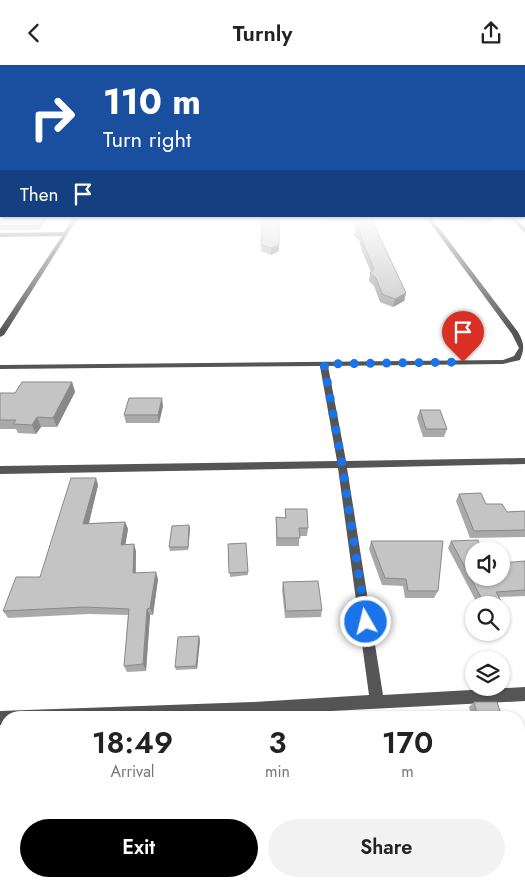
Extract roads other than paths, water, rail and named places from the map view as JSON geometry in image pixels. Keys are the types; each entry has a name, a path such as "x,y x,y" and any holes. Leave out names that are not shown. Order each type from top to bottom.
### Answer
{"street":[{"path":"0,335 51,254"},
{"path":"0,367 502,361 516,358 522,349 515,333 456,254"},
{"path":"515,333 525,333"},
{"path":"324,364 342,464 377,701"},
{"path":"0,470 525,461"},
{"path":"274,711 377,701 525,694"}]}
